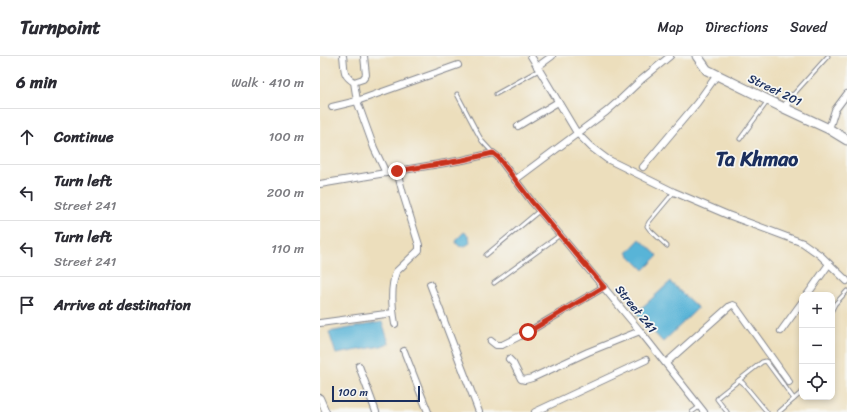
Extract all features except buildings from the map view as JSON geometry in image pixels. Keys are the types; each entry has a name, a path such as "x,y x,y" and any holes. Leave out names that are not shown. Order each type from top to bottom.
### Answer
{"street":[{"path":"343,56 347,78 354,82 363,79 366,75 364,56"},
{"path":"531,56 577,133 590,147 607,159 674,192 802,244 820,255 847,280"},
{"path":"538,68 552,56"},
{"path":"515,180 606,112 640,80 670,56"},
{"name":"Street 201","path":"696,56 707,70 768,101 830,129 847,140"},
{"path":"332,107 357,101 458,65"},
{"path":"643,167 697,103 717,75"},
{"path":"354,82 357,101 374,148 386,173"},
{"path":"830,129 835,110 847,94"},
{"path":"784,108 792,96"},
{"path":"518,126 558,102"},
{"path":"320,184 463,160 493,153"},
{"name":"Street 241","path":"493,153 498,157 539,210 604,287 702,409"},
{"path":"395,324 392,302 394,277 396,272 419,250 419,245 397,171"},
{"path":"809,292 829,264"},
{"path":"430,284 480,412"},
{"path":"491,341 496,346 502,345 528,332 604,287"},
{"path":"666,363 730,306 733,305 789,382"},
{"path":"780,331 799,306"},
{"path":"320,323 393,314"},
{"path":"509,359 513,363 521,379 525,380 599,347 640,331"},
{"path":"404,351 428,412"},
{"path":"535,412 646,360"},
{"path":"359,366 376,412"},
{"path":"320,398 326,412"}],"lane":[{"path":"792,96 828,56"},
{"path":"496,94 538,68"},
{"path":"456,94 482,141 493,153"},
{"path":"740,139 768,101"},
{"path":"666,246 647,226 674,192"},
{"path":"486,255 539,210"},
{"path":"494,283 560,235"},
{"path":"835,304 847,291"},
{"path":"727,412 717,399 719,396 762,362 766,361 794,399"},
{"path":"739,380 767,412"},
{"path":"779,412 799,395"},
{"path":"692,412 702,409"}],"water":[{"path":"464,232 469,236 470,243 464,246 459,246 456,242"},
{"path":"640,239 658,256 644,270 627,253"},
{"path":"670,282 698,308 663,342 636,313"},
{"path":"382,322 389,343 381,346 336,354 329,332"}],"district":[{"name":"Ta Khmao","path":"757,159"}],"route":[{"path":"397,171 463,160 493,153 498,157 532,202 604,287 528,332"}]}
